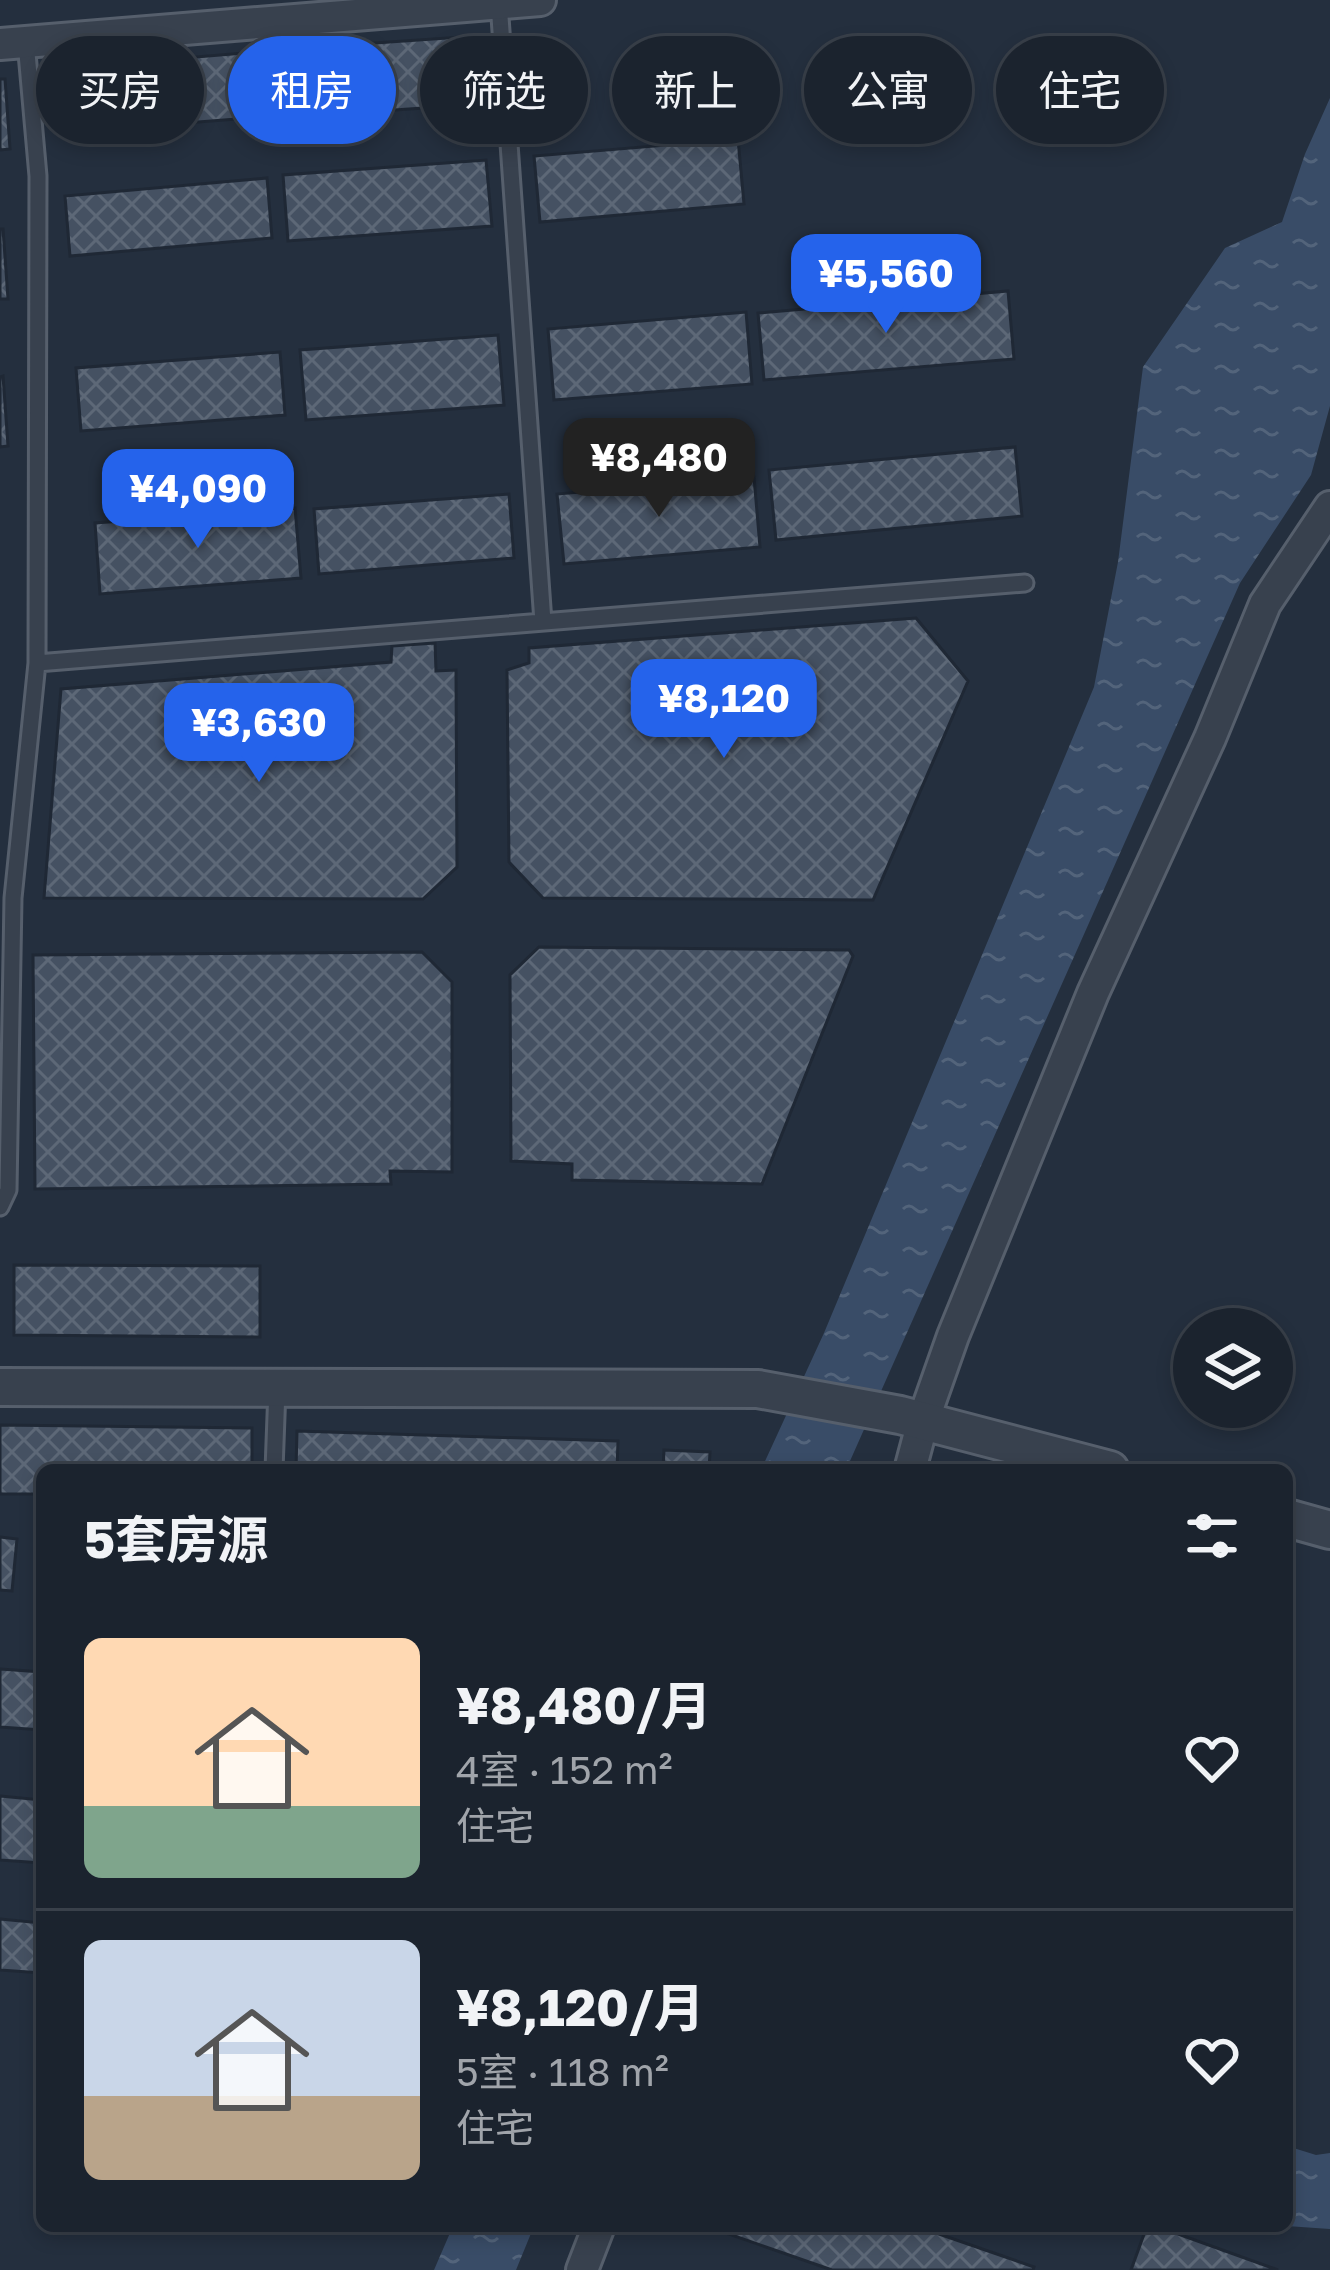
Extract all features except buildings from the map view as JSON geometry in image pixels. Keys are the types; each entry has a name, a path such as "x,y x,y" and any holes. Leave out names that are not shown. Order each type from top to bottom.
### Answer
{"street":[{"path":"13,43 539,0"},
{"path":"910,1464 912,1418 953,1336 1093,993 1265,604 1330,507"},
{"path":"0,1388 758,1389 912,1418 1087,1464"},
{"path":"1293,1520 1330,1530"},
{"path":"582,2270 597,2232"}],"lane":[{"path":"499,3 543,622"},
{"path":"0,1207 8,1190 14,898 37,663 38,176 13,43"},
{"path":"37,663 1025,583"},
{"path":"274,1464 277,1388"}],"water":[{"path":"1330,98 1330,406 1311,475 1240,583 849,1464 764,1464 824,1333 1094,687 1118,562 1143,367 1225,248 1282,222"},
{"path":"1293,2148 1316,2155 1330,2153 1330,2229 1293,2226"},
{"path":"450,2232 532,2232 516,2270 434,2270"}]}
